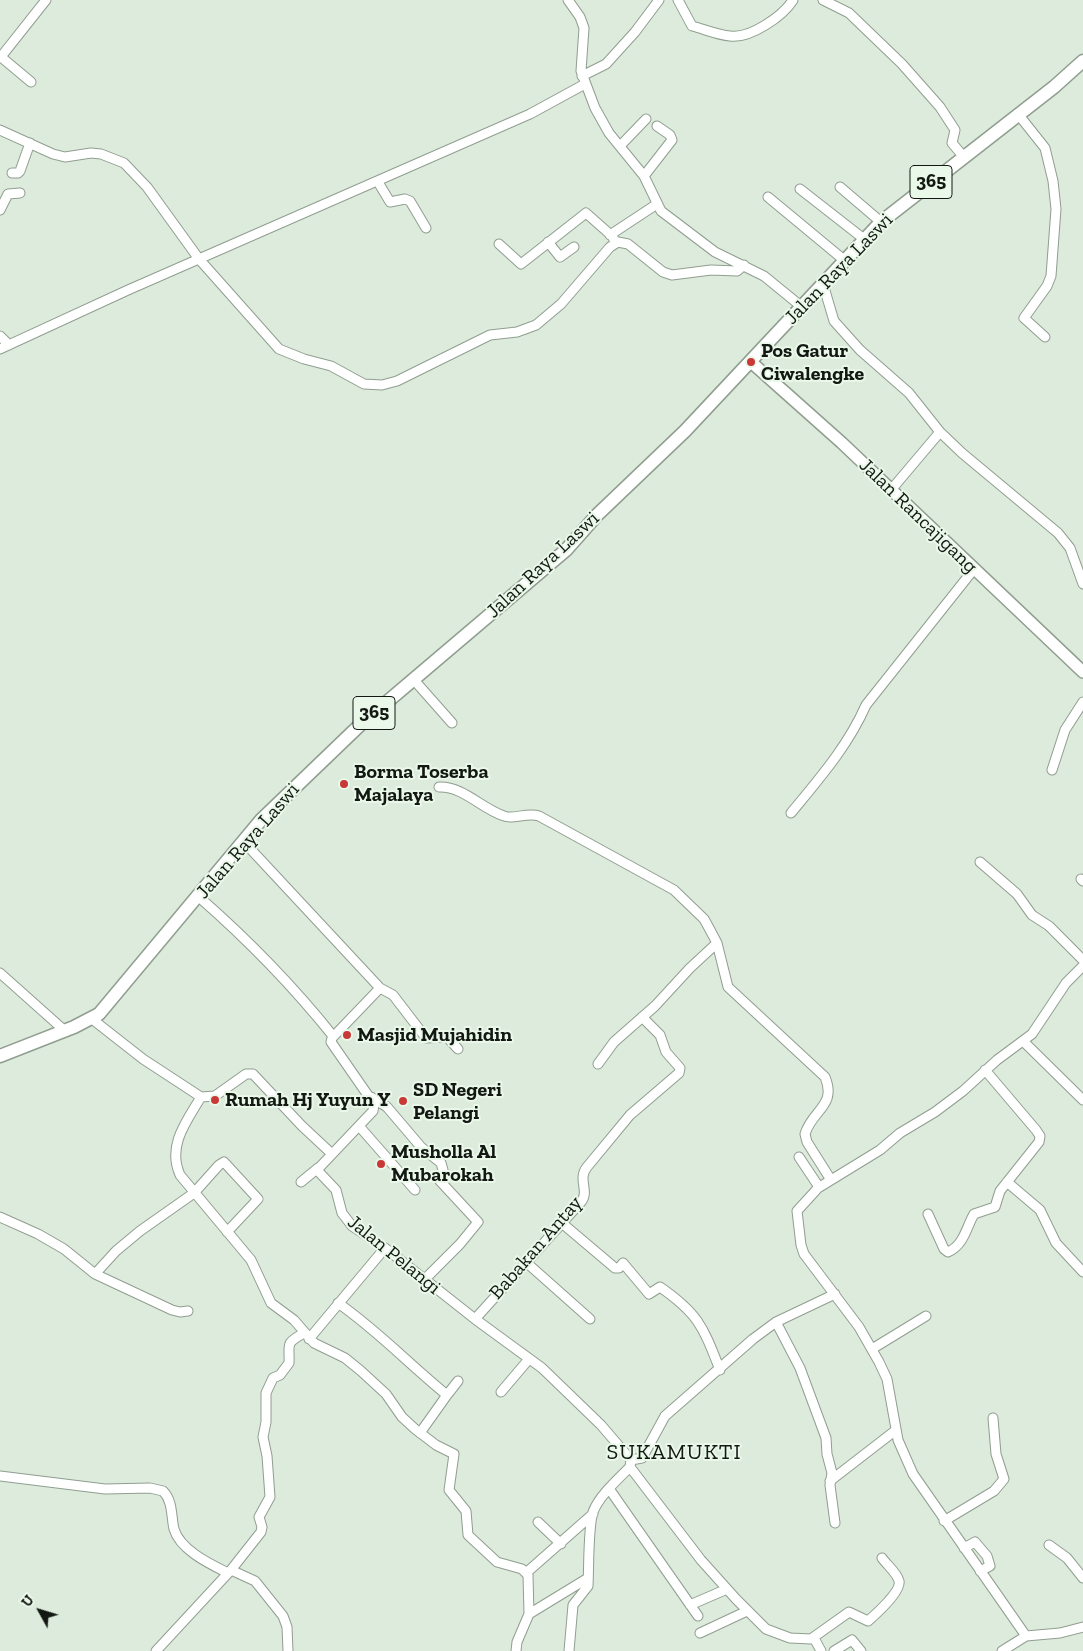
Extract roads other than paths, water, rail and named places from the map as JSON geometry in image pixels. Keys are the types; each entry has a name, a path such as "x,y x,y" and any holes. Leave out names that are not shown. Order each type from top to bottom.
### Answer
{"main road":[{"name":"Jalan Raya Laswi","path":"0,1056 92,1019 119,994 261,820 335,746 566,550 597,514 685,431 881,222 963,156 1060,83 1083,61"},
{"name":"Jalan Rancajigang","path":"751,362 809,412 1082,669"}],"street":[{"path":"31,82 0,58 46,0"},
{"path":"568,0 577,11 584,28 584,80 600,119 644,176 656,204 665,215 715,252 742,268 764,276 802,307"},
{"path":"0,336 4,347 530,114 606,64 635,32 659,0"},
{"path":"678,0 692,26 732,37 763,26 776,19 793,0"},
{"path":"823,0 849,13 914,77 955,130 952,143 963,156"},
{"path":"1018,114 1046,152 1056,209 1052,276 1048,286 1024,318 1045,337"},
{"path":"620,146 646,119"},
{"path":"644,176 672,140 670,135 657,126"},
{"path":"0,130 59,156 101,154 124,163 147,187 203,258 279,348 304,359 331,366 358,382 382,385 397,381 490,335 518,332 536,325 561,304 614,239 656,204"},
{"path":"12,174 18,174 20,171 30,143"},
{"path":"378,182 390,202 405,199 410,201 426,228"},
{"path":"840,187 881,222"},
{"path":"800,189 864,239"},
{"path":"0,210 10,193 20,193"},
{"path":"768,197 844,260"},
{"path":"500,244 521,264 586,213 614,239 628,244 663,272 672,275 742,268"},
{"path":"548,242 560,256 574,247"},
{"path":"823,284 838,328 865,356 909,393 935,438 962,453 1058,533 1070,548 1083,584"},
{"path":"891,490 935,438"},
{"path":"791,813 839,755 866,705 974,569"},
{"path":"414,680 452,723"},
{"path":"1052,770 1065,730 1083,702"},
{"path":"439,787 446,787 461,793 504,816 528,814 539,816 668,887 704,919 717,943 728,987 825,1077 829,1086 828,1098 805,1134 807,1142 831,1180"},
{"path":"244,842 380,988 393,995 426,1038 447,1037 458,1049"},
{"path":"980,862 1017,894 1032,915 1048,926 1083,960"},
{"path":"199,897 222,917 310,1007 333,1036"},
{"path":"598,1064 610,1045 642,1017 717,943"},
{"path":"1026,1636 913,1474 896,1430 887,1379 872,1349 835,1294 804,1254 797,1221 797,1211 819,1187 880,1150 900,1133 935,1112 1023,1041 1041,1023 1066,983 1083,966"},
{"path":"0,973 65,1031"},
{"path":"301,1182 332,1154 374,1107 371,1097 332,1042 333,1036 380,988"},
{"name":"Babakan Antay","path":"475,1319 563,1224 584,1198 583,1171 630,1115 669,1083 680,1071 680,1068 666,1052 660,1035 642,1017"},
{"path":"92,1019 143,1059 200,1097 215,1096 246,1074 253,1074 302,1126 332,1154"},
{"path":"1023,1041 1083,1100"},
{"path":"928,1214 944,1249 951,1250 963,1238 974,1214 995,1207 998,1194 1038,1145 1040,1136 1022,1112 985,1070"},
{"path":"200,1097 186,1121 174,1152 174,1162 180,1176 250,1260 268,1299 294,1320 307,1336 354,1365 386,1394 402,1417 436,1445 454,1454 450,1490 466,1511 468,1535 497,1562 526,1573"},
{"path":"371,1097 387,1107 424,1150 441,1163 443,1170 440,1181 478,1222 460,1244 424,1280"},
{"path":"359,1126 415,1190"},
{"path":"799,1157 819,1187"},
{"path":"95,1274 116,1251 140,1231 194,1193 219,1165 224,1162 257,1197 257,1202 227,1232"},
{"name":"Jalan Pelangi","path":"318,1168 318,1172 336,1190 342,1214 348,1222 542,1368 578,1400 631,1464 701,1560 747,1611 766,1629 777,1634 798,1639 814,1638"},
{"path":"1007,1182 1040,1210 1056,1243 1083,1272"},
{"path":"0,1217 38,1234 64,1249 95,1274 172,1310 188,1311"},
{"path":"563,1224 615,1268 619,1268 623,1263 649,1294 660,1287 695,1315 707,1334 720,1370"},
{"path":"156,1651 229,1571 261,1532 262,1527 259,1517 270,1497 268,1460 263,1437 266,1422 266,1393 273,1378 280,1375 289,1364 288,1345 291,1340 307,1336 385,1248"},
{"path":"527,1263 590,1319"},
{"path":"526,1573 593,1514 631,1464 642,1458 660,1422 672,1408 720,1370 753,1339 776,1322 835,1294"},
{"path":"338,1303 360,1318 419,1373 447,1395"},
{"path":"872,1349 926,1316"},
{"path":"776,1322 800,1368 826,1438 827,1454 832,1473 830,1481 835,1522"},
{"path":"501,1392 529,1359"},
{"path":"420,1432 458,1381"},
{"path":"944,1521 994,1491 1004,1479 996,1454 992,1418"},
{"path":"830,1481 896,1430"},
{"path":"0,1476 105,1489 150,1488 163,1492 170,1501 175,1530 179,1539 210,1564 255,1581 283,1616 287,1627 288,1651"},
{"path":"610,1490 698,1616"},
{"path":"569,1651 571,1611 576,1600 588,1588 593,1514"},
{"path":"538,1522 561,1544"},
{"path":"964,1548 975,1542 987,1556 990,1566 980,1571"},
{"path":"1049,1545 1067,1558 1083,1578"},
{"path":"821,1651 814,1638 849,1612 868,1622 896,1593 899,1585 898,1578 882,1558"},
{"path":"516,1651 516,1642 529,1614 526,1573"},
{"path":"529,1614 588,1578"},
{"path":"690,1605 727,1589"},
{"path":"700,1633 747,1611"},
{"path":"1002,1651 1026,1636 1060,1633 1083,1627"},
{"path":"834,1651 852,1640 861,1651"}],"place":[{"name":"Pos Gatur Ciwalengke","path":"751,362"},
{"name":"Borma Toserba Majalaya","path":"344,784"},
{"name":"Masjid Mujahidin","path":"347,1035"},
{"name":"Rumah Hj Yuyun Y","path":"215,1100"},
{"name":"SD Negeri Pelangi","path":"403,1101"},
{"name":"Musholla Al Mubarokah","path":"381,1164"}],"district":[{"name":"SUKAMUKTI","path":"674,1453"}]}
